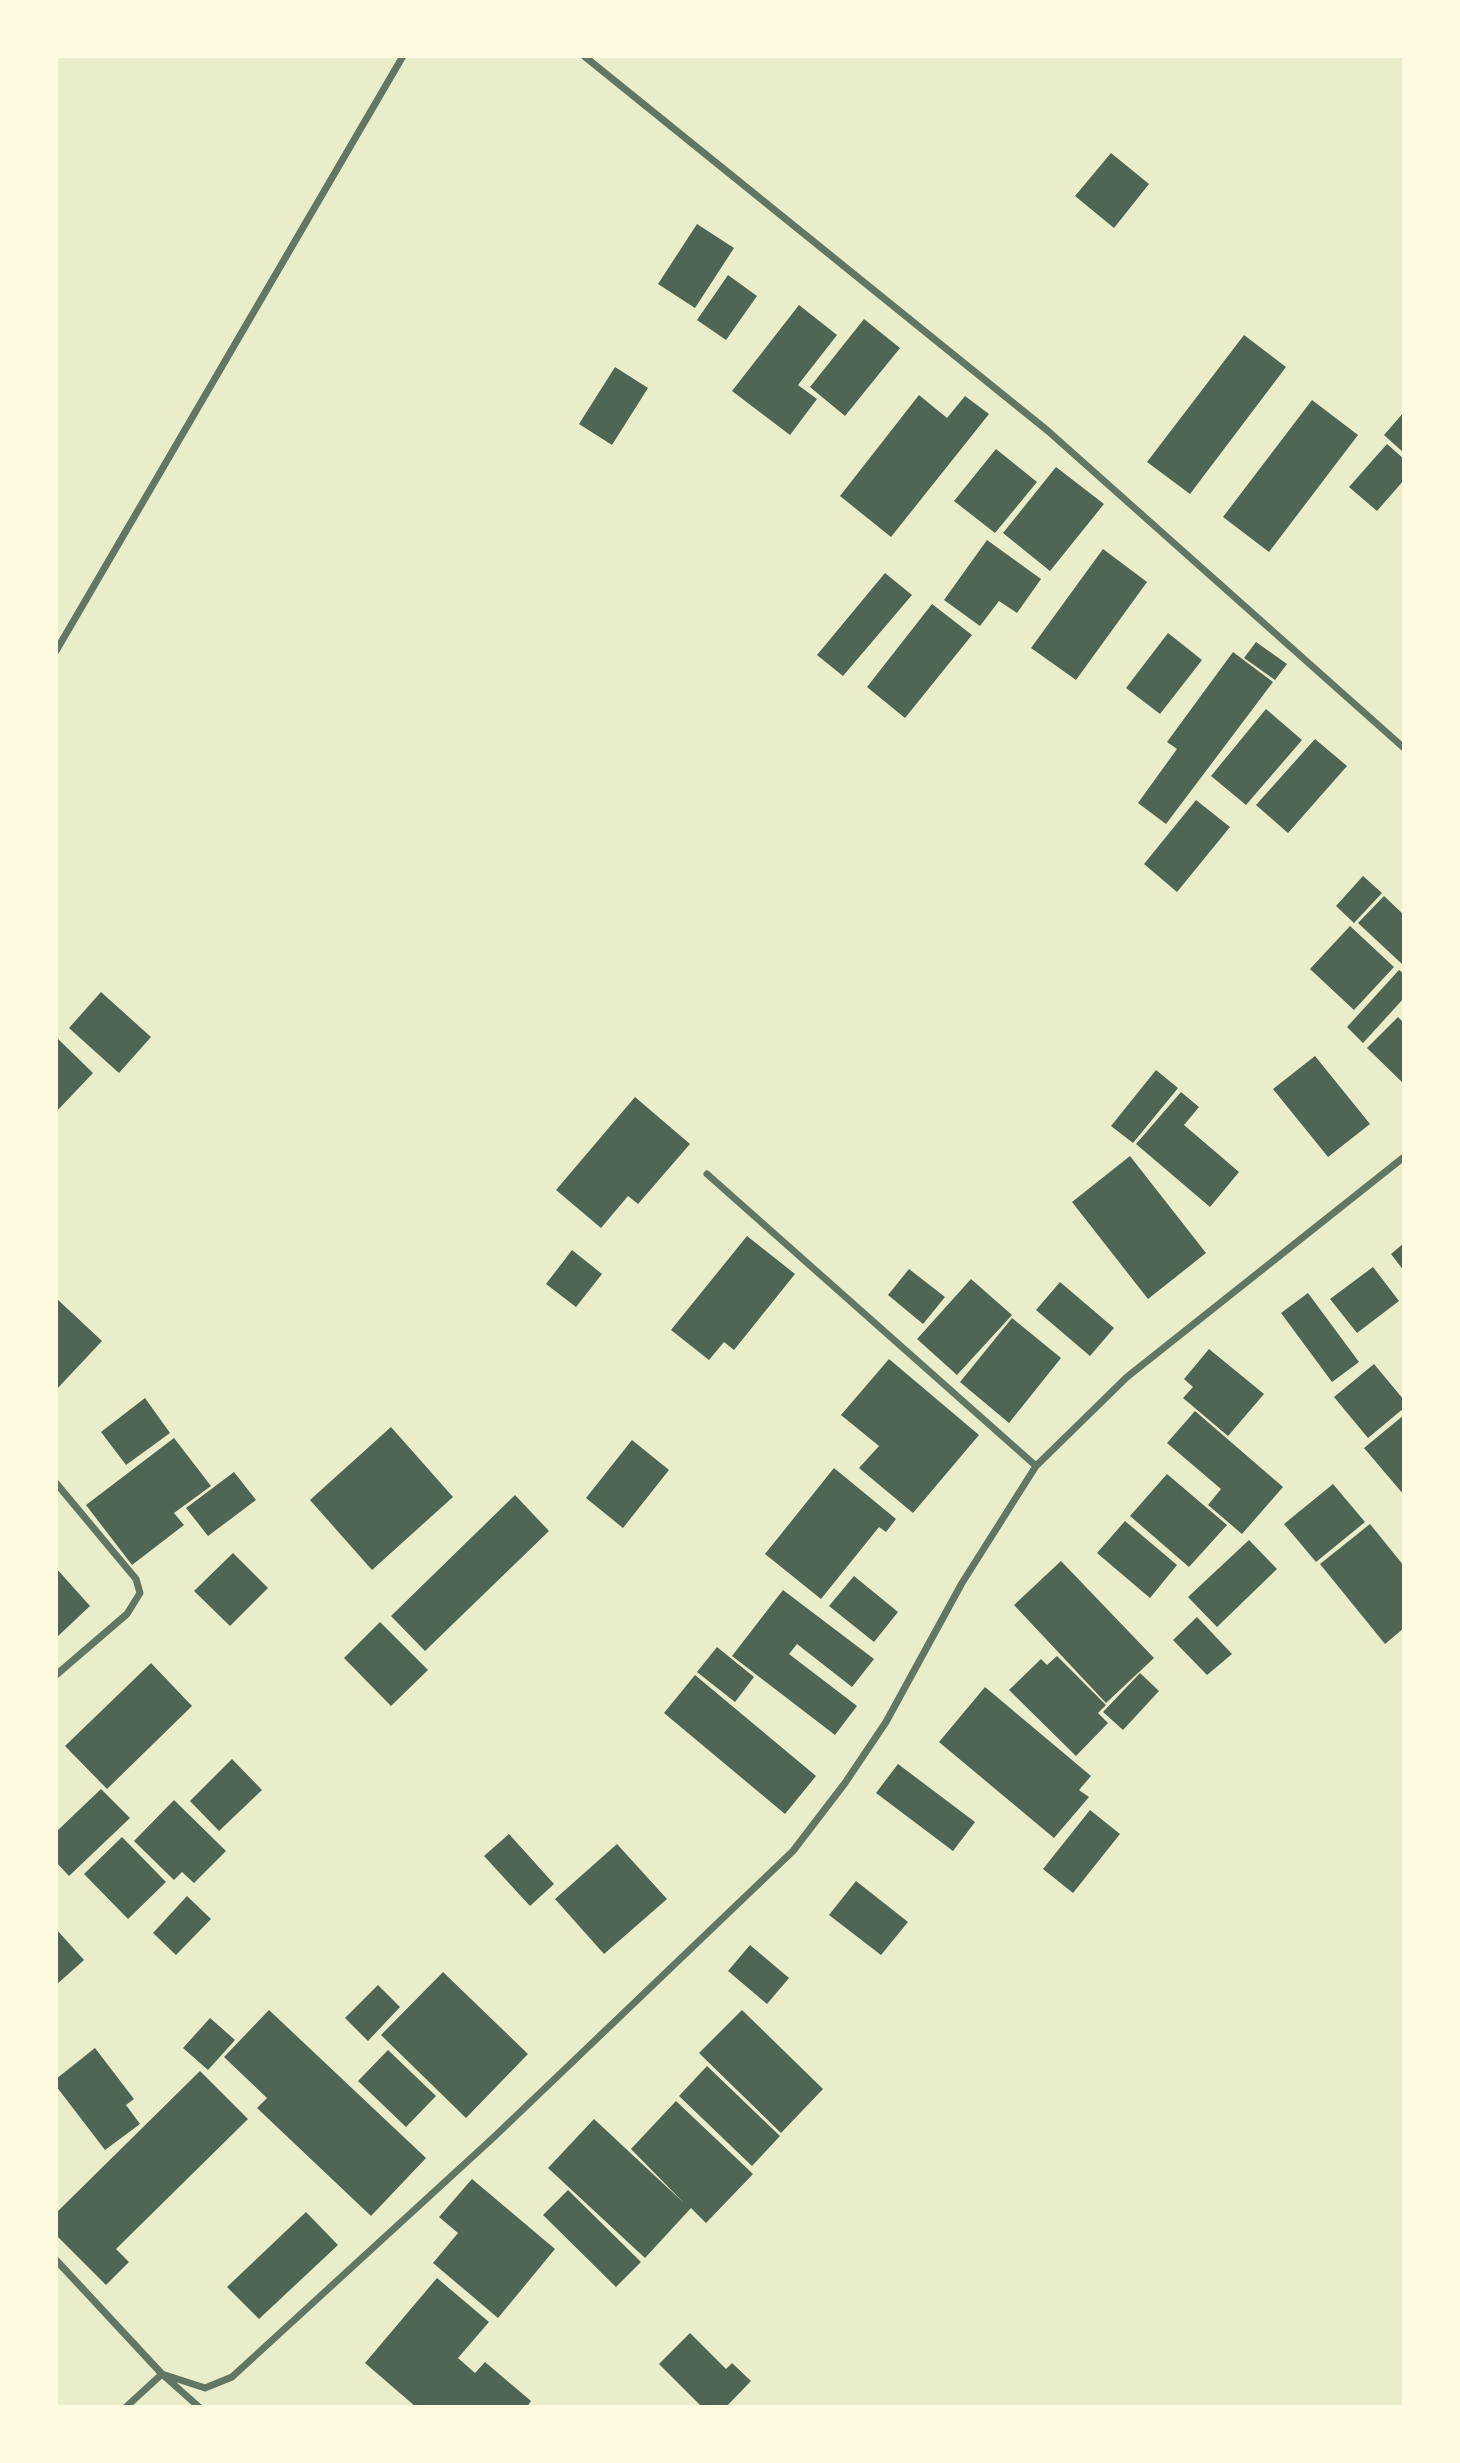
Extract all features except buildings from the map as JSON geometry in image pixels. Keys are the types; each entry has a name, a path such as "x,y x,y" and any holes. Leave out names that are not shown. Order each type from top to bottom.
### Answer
{"street":[{"path":"56,650 403,56"},
{"path":"584,56 1048,431 1404,748"},
{"path":"162,2374 205,2388 232,2377 494,2137 793,1851 845,1783 886,1722 962,1583 1035,1466 1127,1377 1228,1293 1404,1157"},
{"path":"707,1174 1035,1466"},
{"path":"56,1483 136,1579 140,1594 127,1614 56,1675"},
{"path":"56,2260 162,2374 199,2407"},
{"path":"126,2407 162,2374"}]}
